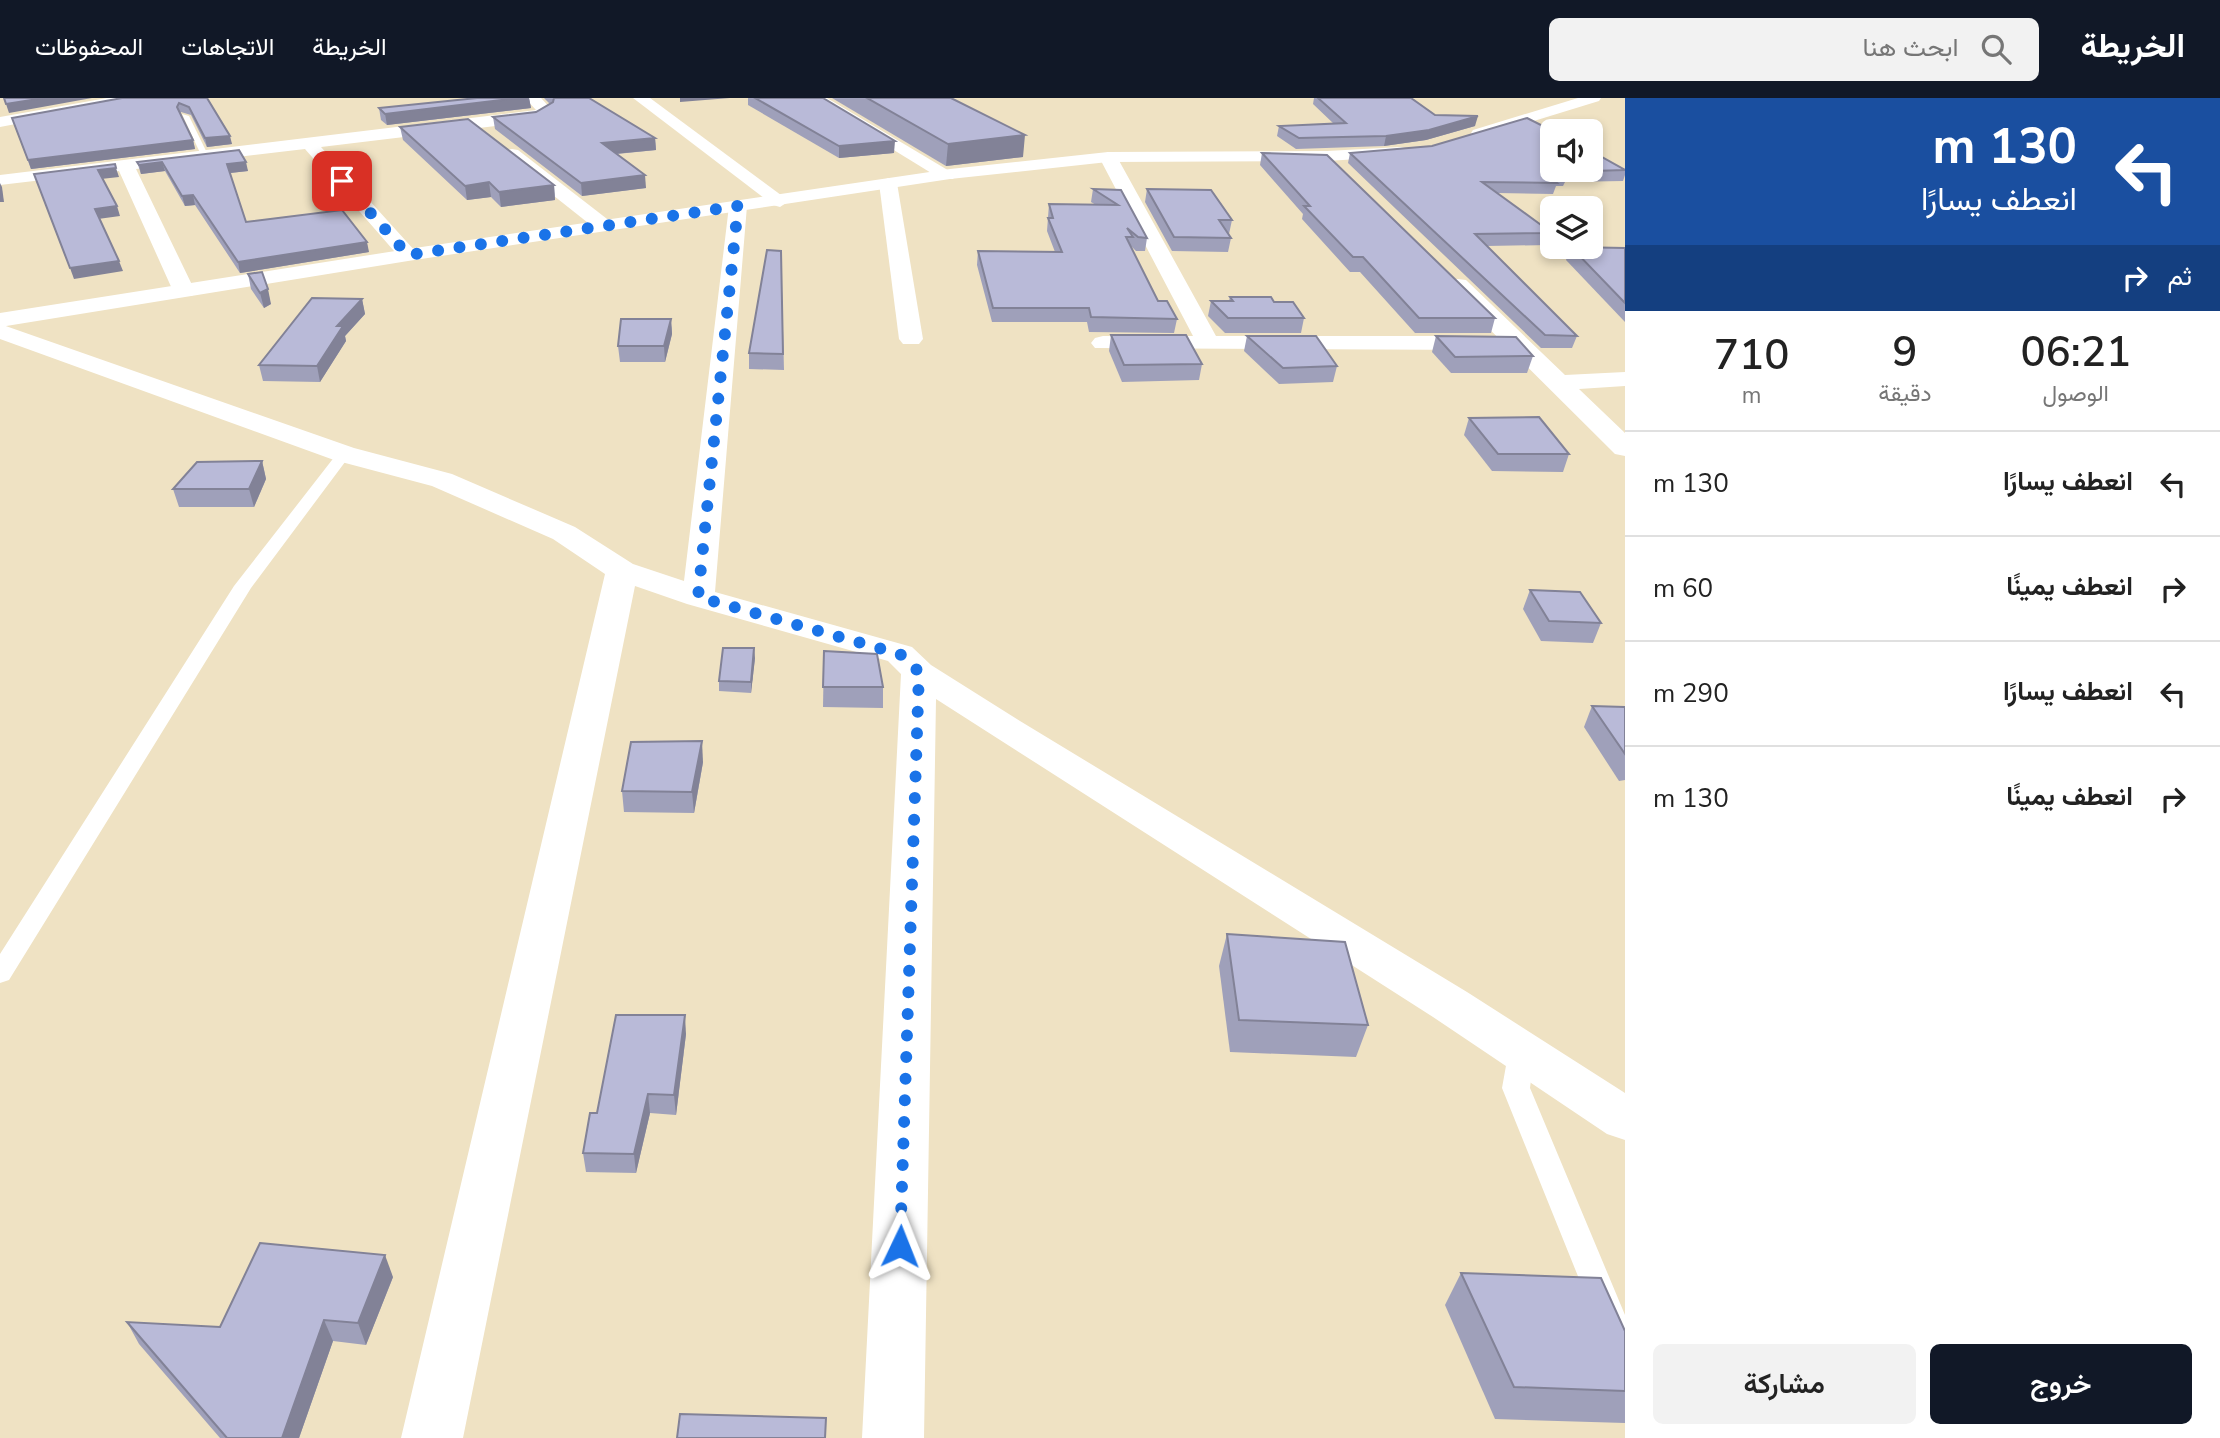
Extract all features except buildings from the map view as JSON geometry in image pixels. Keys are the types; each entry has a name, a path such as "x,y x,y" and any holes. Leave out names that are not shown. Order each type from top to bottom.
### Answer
{"street":[{"path":"0,122 132,98"},
{"path":"0,180 537,116 545,111 532,98"},
{"path":"640,98 780,201"},
{"path":"816,98 947,175"},
{"path":"1463,138 1594,98"},
{"path":"475,124 604,226"},
{"path":"310,144 408,255"},
{"path":"0,320 408,255 947,175 1108,157 1327,156 1418,150"},
{"path":"1327,156 1346,175"},
{"path":"1108,157 1208,343"},
{"path":"125,165 184,291"},
{"path":"888,183 911,339"},
{"path":"698,597 738,206"},
{"path":"1442,268 1625,448"},
{"path":"0,331 344,454 442,480 564,533 622,571 698,597 900,654 919,672 1058,762 1522,1049 1625,1119"},
{"path":"1103,343 1518,343"},
{"path":"1560,383 1625,380"},
{"path":"432,1438 622,571"},
{"path":"893,1438 919,672"}],"lane":[{"path":"185,116 206,155"},
{"path":"0,974 243,586 344,454"},
{"path":"1522,1049 1516,1088 1625,1353"}],"route":[{"path":"342,181 408,255 738,206 698,597 900,654 919,672 900,1246"}]}
